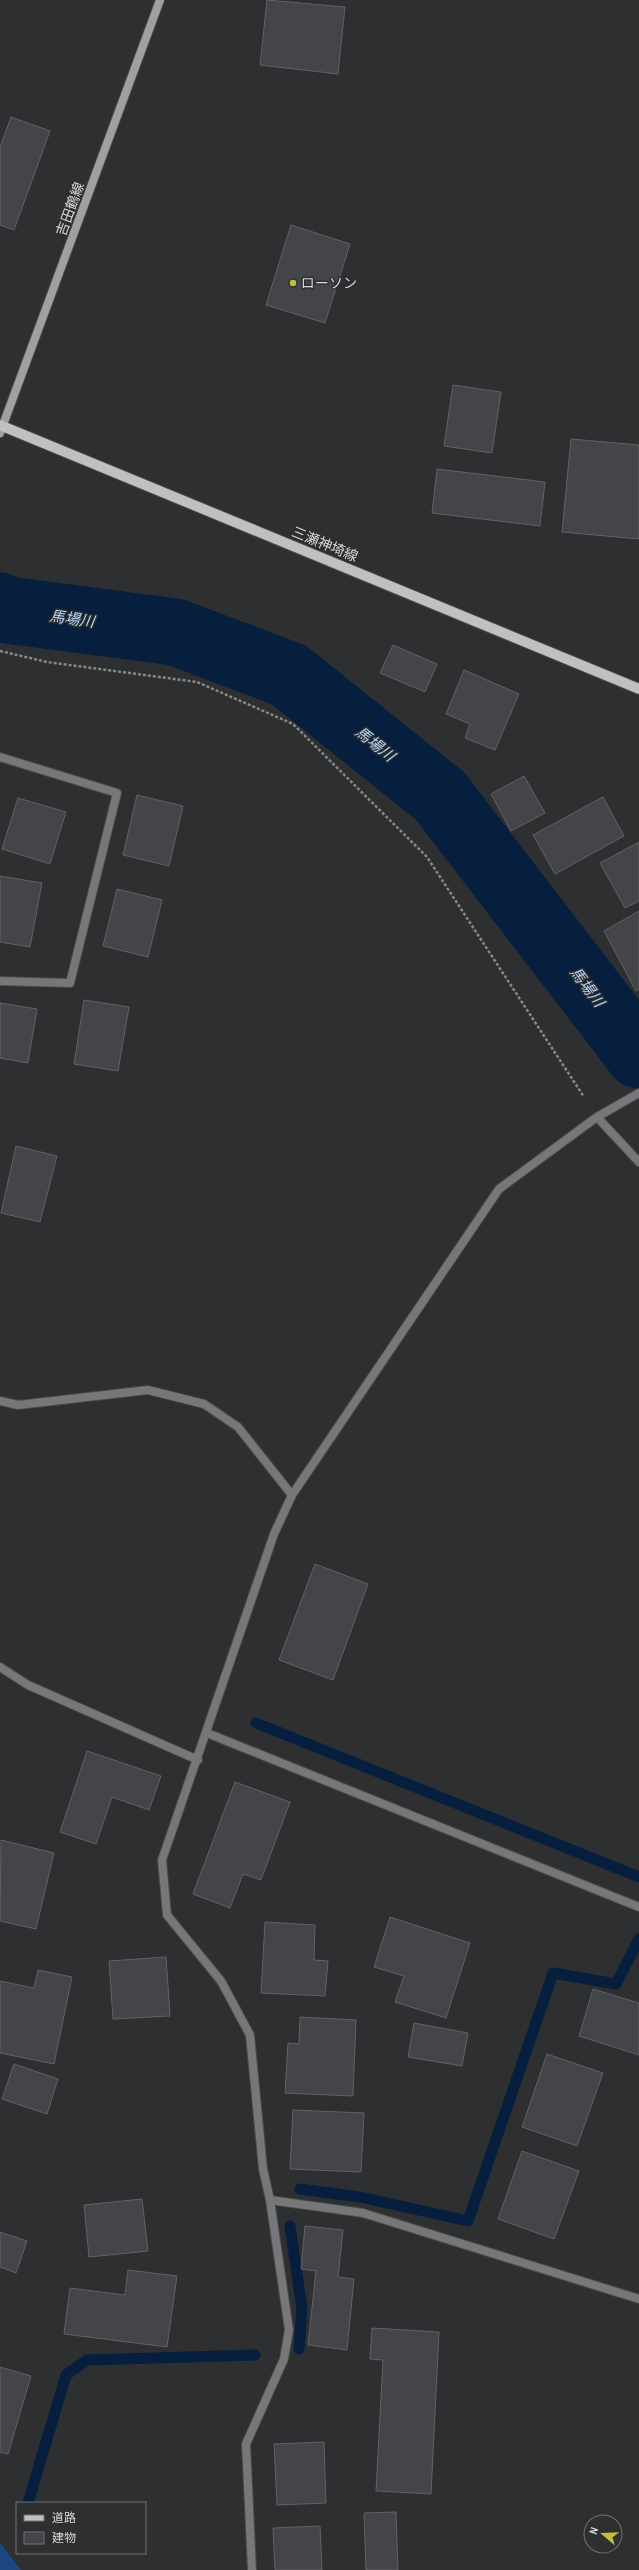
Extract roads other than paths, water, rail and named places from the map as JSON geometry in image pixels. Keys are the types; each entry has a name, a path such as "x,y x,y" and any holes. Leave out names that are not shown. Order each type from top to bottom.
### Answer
{"main road":[{"name":"吉田鶴線","path":"1,428 160,0"},
{"name":"三瀬神埼線","path":"1,428 639,689"}],"street":[{"path":"0,757 117,793 70,983 0,981"},
{"path":"252,2570 246,2444 284,2359 289,2330 270,2200 263,2169 250,2035 221,1981 167,1915 162,1860 198,1760 274,1534 292,1495 499,1189 597,1117 639,1093"},
{"path":"597,1117 639,1162"},
{"path":"0,1401 18,1405 148,1390 204,1404 238,1427 292,1495"},
{"path":"0,1667 28,1685 198,1760"},
{"path":"207,1733 639,1907"},
{"path":"270,2200 363,2213 639,2299"}],"waterway":[{"name":"馬場川","path":"0,606 7,610 175,632 289,675 440,796 639,1055"},
{"path":"256,1723 639,1877"},
{"path":"300,2189 360,2197 468,2221 553,1973 616,1984 639,1939"},
{"path":"290,2226 302,2309 299,2349"},
{"path":"28,2502 66,2375 87,2360 255,2355"}],"place":[{"name":"ローソン","path":"293,283"}]}
